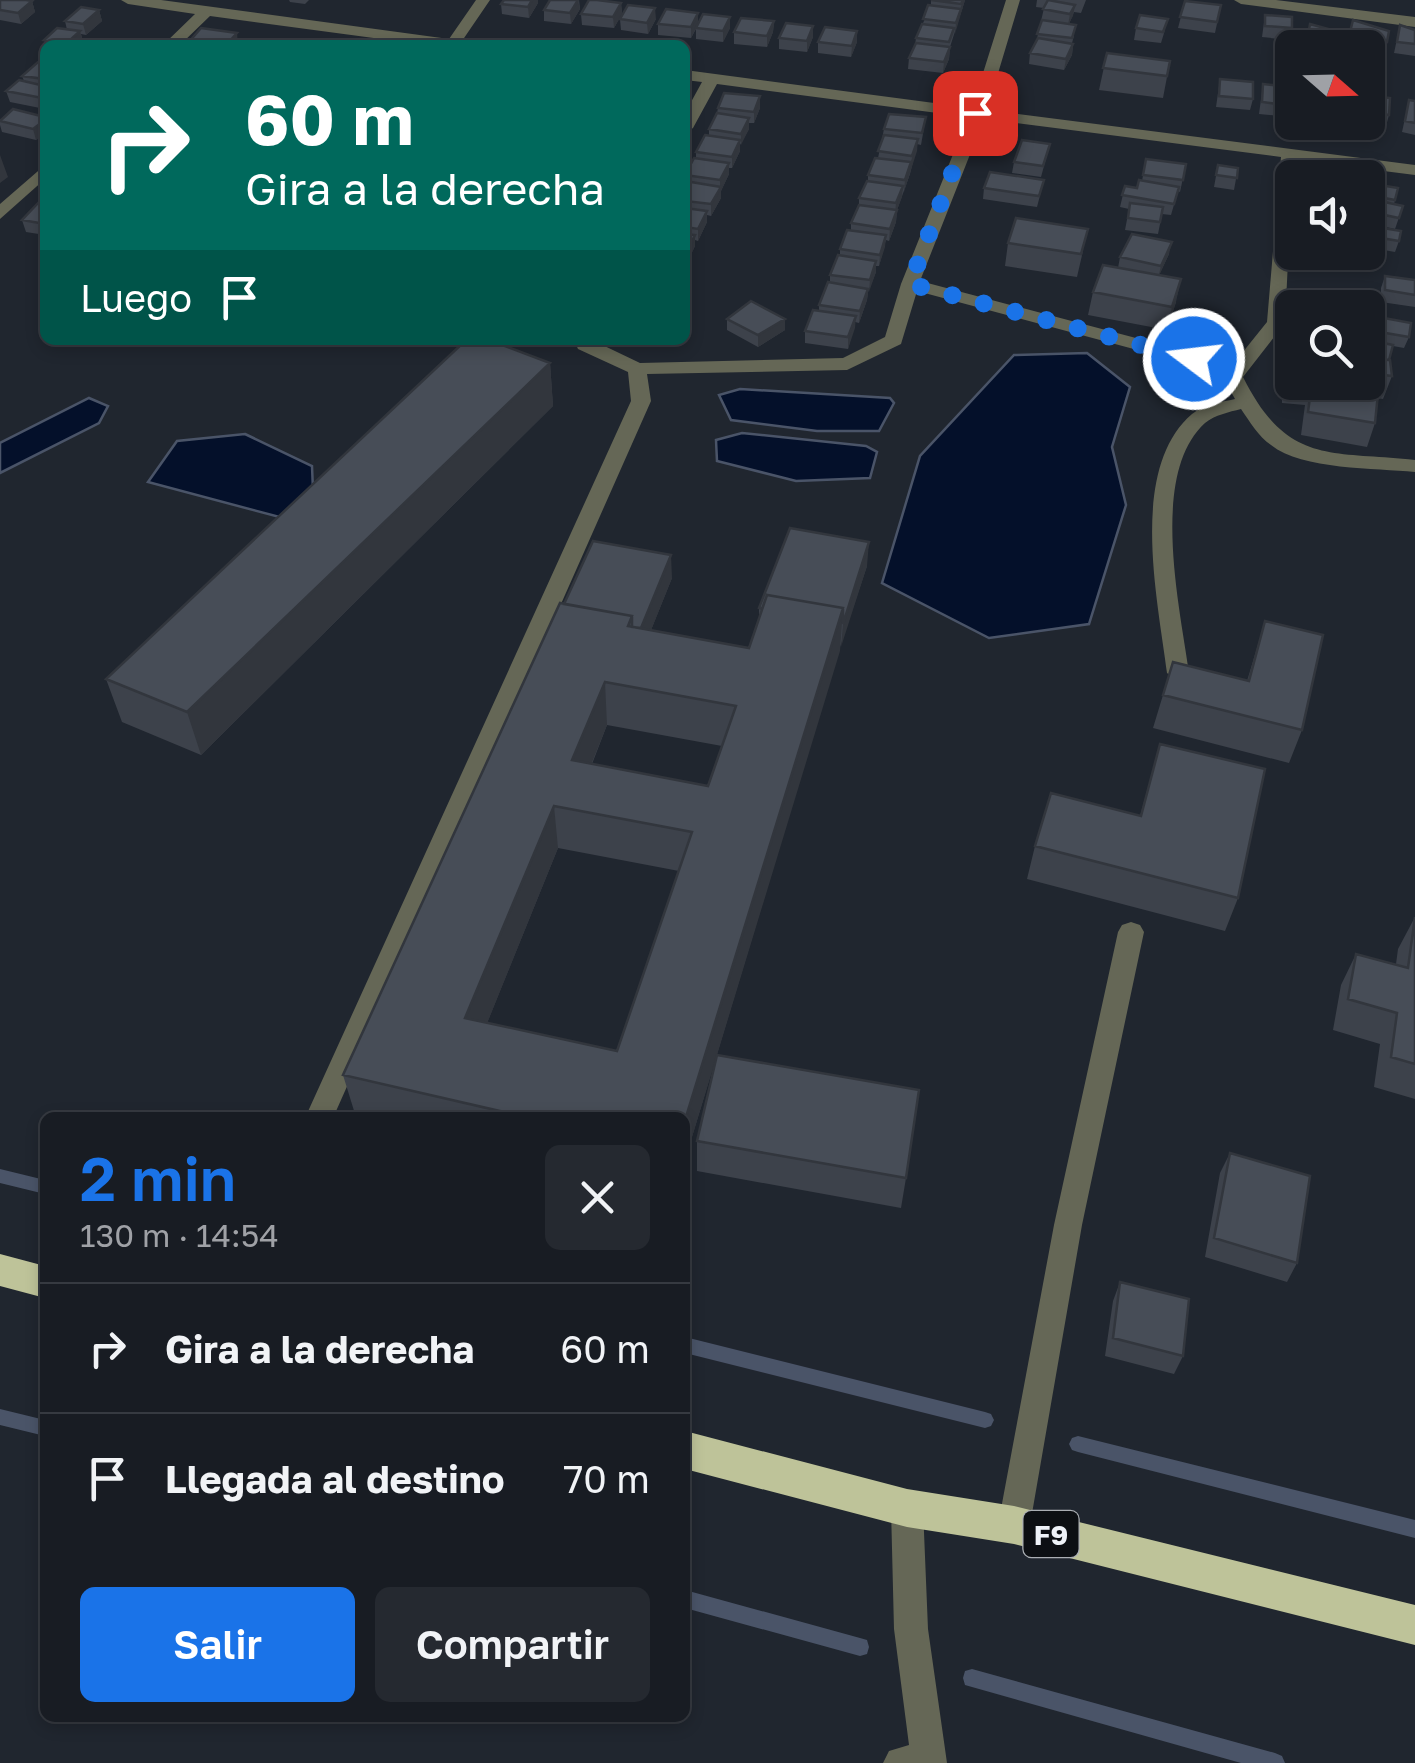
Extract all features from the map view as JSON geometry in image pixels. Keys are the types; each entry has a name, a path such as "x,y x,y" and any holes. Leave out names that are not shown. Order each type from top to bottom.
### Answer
{"highway":[{"path":"0,1270 40,1281"},
{"name":"F9","path":"690,1451 907,1508 1014,1525 1415,1625"}],"street":[{"path":"128,0 421,40"},
{"path":"455,40 483,0"},
{"path":"585,345 637,369 848,364 894,340 910,284 982,103 1013,0"},
{"path":"1241,0 1415,22"},
{"path":"176,40 205,12"},
{"path":"690,76 1289,157 1415,170"},
{"path":"690,119 712,78"},
{"path":"1233,377 1276,323 1289,157"},
{"path":"0,214 40,175"},
{"path":"910,284 1194,359 1233,377 1245,402 1282,444 1333,456 1415,466"},
{"path":"322,1112 641,401 637,369"},
{"path":"1178,673 1164,548 1165,480 1178,440 1201,416 1245,402"},
{"path":"1014,1525 1068,1226 1132,932"},
{"path":"907,1508 920,1762"}],"water":[{"path":"1087,353 1130,387 1112,447 1126,505 1089,624 989,638 882,583 920,456 1014,355"},
{"path":"740,389 890,398 894,403 879,431 817,431 731,420 719,395"},
{"path":"89,398 108,406 99,423 0,473 0,443"},
{"path":"742,433 866,446 877,452 870,478 796,481 717,461 716,440"},
{"path":"245,434 312,466 314,515 287,519 148,482 177,441"}],"building":[{"path":"0,0 32,1 18,13 0,10"},
{"path":"504,0 532,0 528,7 501,4"},
{"path":"550,0 578,0 570,13 544,10"},
{"path":"589,0 621,3 613,17 581,14"},
{"path":"931,0 963,0 961,4"},
{"path":"1048,0 1075,5 1070,14 1043,9"},
{"path":"1185,1 1221,5 1217,22 1180,17"},
{"path":"628,5 655,8 647,23 620,19"},
{"path":"928,5 961,9 956,23 923,19"},
{"path":"81,7 99,10 83,24 65,21"},
{"path":"666,9 698,13 691,27 658,24"},
{"path":"703,14 730,17 723,31 696,28"},
{"path":"1140,15 1168,19 1163,32 1136,28"},
{"path":"1265,15 1292,17 1292,28 1265,26"},
{"path":"741,18 774,21 767,36 734,32"},
{"path":"1042,20 1076,25 1072,38 1037,34"},
{"path":"1353,20 1389,31 1387,42 1385,30 1350,30"},
{"path":"786,23 813,26 807,41 779,38"},
{"path":"922,24 954,28 949,42 916,38"},
{"path":"1310,24 1332,30 1309,30"},
{"path":"1400,25 1415,30 1415,44 1397,42"},
{"path":"825,27 857,31 852,46 818,42"},
{"path":"57,28 80,31 70,40 44,40"},
{"path":"201,28 237,33 231,40 191,40"},
{"path":"1038,38 1073,44 1066,59 1030,53"},
{"path":"916,43 950,47 944,62 909,58"},
{"path":"1107,53 1170,61 1167,76 1103,68"},
{"path":"38,62 40,62 40,78 22,76"},
{"path":"1220,79 1253,82 1253,99 1219,96"},
{"path":"19,80 40,85 40,98 6,91"},
{"path":"1263,84 1275,85 1275,104 1262,102"},
{"path":"724,93 760,96 754,112 718,108"},
{"path":"1385,97 1390,98 1389,115 1385,114"},
{"path":"1409,100 1415,101 1415,123 1405,121"},
{"path":"13,109 40,116 40,124 33,129 0,121"},
{"path":"717,113 749,118 741,134 709,129"},
{"path":"889,114 926,117 922,133 884,129"},
{"path":"705,135 740,140 732,157 696,152"},
{"path":"884,135 918,139 912,156 878,151"},
{"path":"1022,140 1050,144 1043,166 1014,162"},
{"path":"694,158 729,163 720,180 690,176"},
{"path":"875,158 911,162 905,180 868,175"},
{"path":"1146,159 1186,164 1183,180 1143,175"},
{"path":"1218,165 1238,168 1237,178 1216,175"},
{"path":"990,172 1044,180 1039,196 984,188"},
{"path":"1139,180 1179,187 1174,204 1122,195 1125,186 1137,188"},
{"path":"867,181 903,186 896,203 859,198"},
{"path":"690,182 721,187 711,204 690,202"},
{"path":"1385,186 1398,188 1395,200 1385,198"},
{"path":"39,202 40,202 40,223 22,220"},
{"path":"1385,202 1403,206 1399,218 1385,215"},
{"path":"1130,203 1163,207 1160,222 1128,218"},
{"path":"859,205 897,210 890,229 851,223"},
{"path":"690,209 707,211 698,229 690,228"},
{"path":"1016,218 1088,229 1081,254 1008,243"},
{"path":"1385,228 1401,231 1399,241 1385,239"},
{"path":"847,230 886,235 880,255 840,249"},
{"path":"1132,234 1172,242 1161,266 1120,257"},
{"path":"838,255 876,261 870,280 830,275"},
{"path":"1103,265 1181,279 1172,307 1093,292"},
{"path":"1385,276 1415,280 1415,295 1385,290"},
{"path":"828,282 868,289 860,311 819,305"},
{"path":"751,301 785,319 758,335 727,319"},
{"path":"813,310 856,316 848,337 805,331"},
{"path":"1385,318 1411,323 1409,337 1385,333"},
{"path":"1385,343 1393,345 1389,360 1385,359"},
{"path":"461,345 502,345 550,363 187,712 106,679"},
{"path":"1385,359 1390,360 1392,376 1385,375"},
{"path":"1310,400 1377,400 1375,423 1308,412"},
{"path":"790,528 869,542 843,624 843,608 767,595 762,609 759,608"},
{"path":"593,541 671,555 641,628 632,627 632,616 564,604"},
{"path":"767,595 843,608 687,1112 504,1112 343,1075 560,603 632,616 628,626 749,648","holes":["605,682 736,706 708,786 572,760","554,806 692,832 617,1051 465,1018"]},
{"path":"1265,621 1323,635 1302,730 1163,695 1173,662 1249,681"},
{"path":"1160,744 1265,769 1238,898 1035,846 1051,793 1141,816"},
{"path":"1415,917 1415,1064 1391,1057 1397,1013 1348,999 1356,954 1408,968"},
{"path":"717,1055 919,1090 906,1178 697,1141"},
{"path":"1230,1153 1310,1176 1297,1263 1214,1238"},
{"path":"1120,1282 1189,1299 1183,1356 1113,1338"}],"waterway":[{"path":"0,1176 40,1186"},
{"path":"690,1346 985,1420"},
{"path":"0,1417 40,1427"},
{"path":"1078,1444 1415,1529"},
{"path":"690,1600 860,1647"},
{"path":"972,1678 1275,1763"}],"route":[{"path":"975,113 910,284 1194,359"}]}
